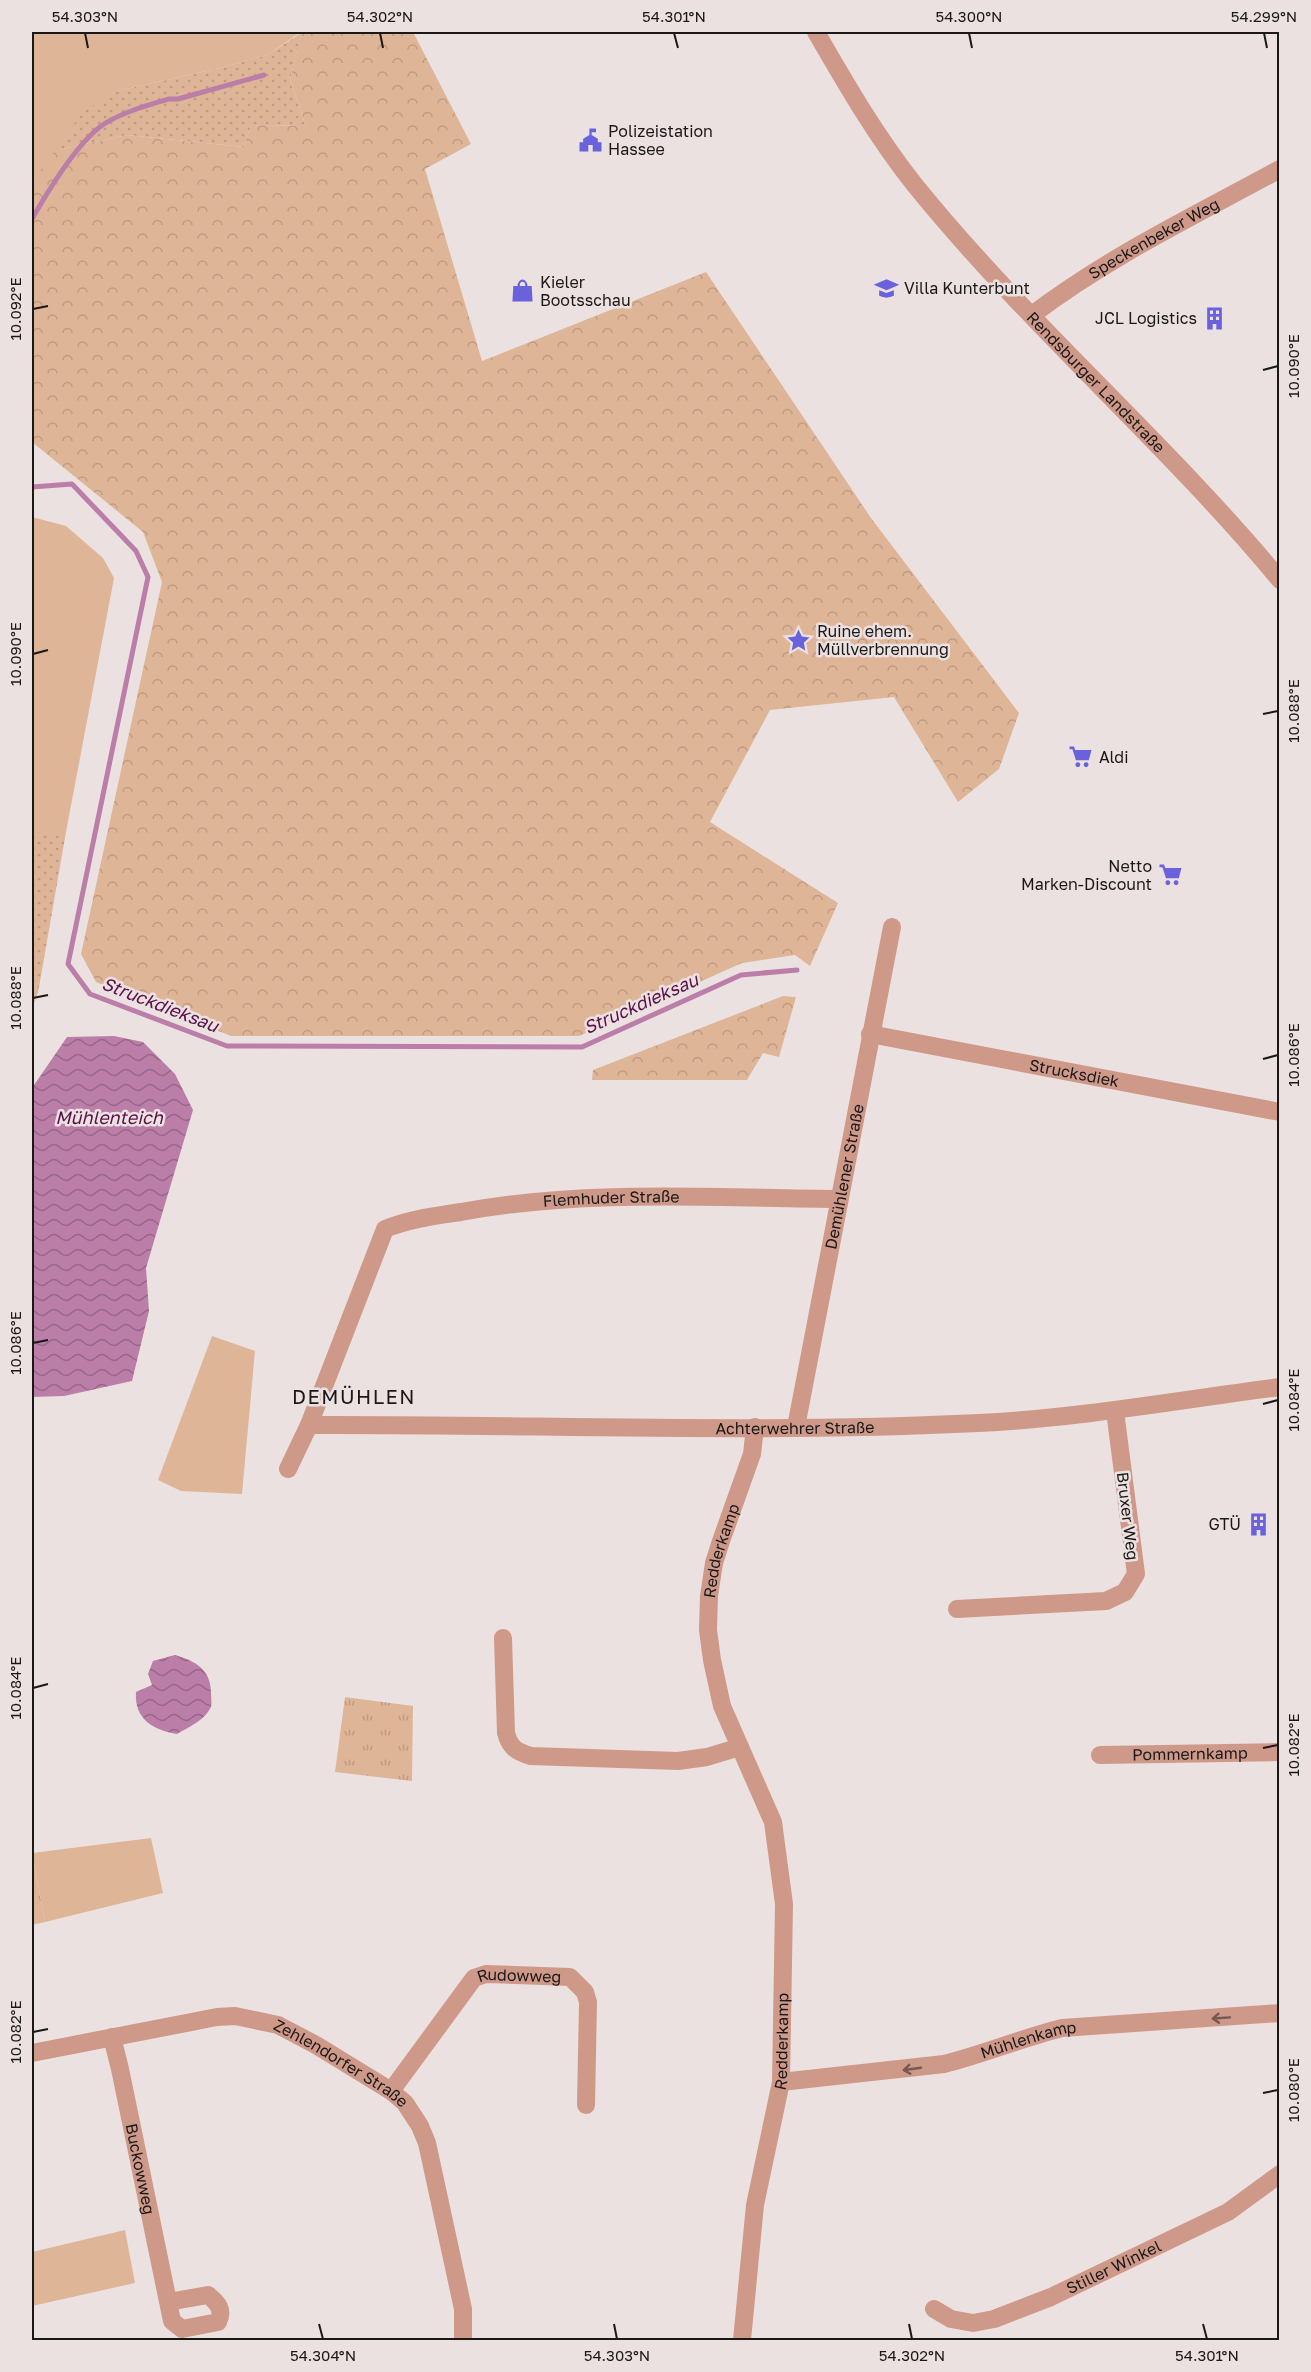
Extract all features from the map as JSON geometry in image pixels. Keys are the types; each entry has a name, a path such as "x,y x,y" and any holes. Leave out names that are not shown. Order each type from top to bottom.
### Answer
{"street":[{"name":"Rendsburger Landstraße","path":"816,32 844,82 915,184 1032,315 1198,486 1280,580"},
{"name":"Speckenbeker Weg","path":"1032,315 1059,294 1149,240 1280,169"},
{"name":"Demühlener Straße","path":"796,1427 892,927"},
{"name":"Strucksdiek","path":"870,1034 1280,1112"},
{"name":"Flemhuder Straße","path":"309,1425 385,1229 400,1223 458,1212 539,1201 599,1198 839,1199"},
{"name":"Achterwehrer Straße","path":"309,1425 796,1427 980,1423 1115,1411 1280,1388"},
{"name":"Bruxer Weg","path":"957,1609 1106,1601 1125,1592 1136,1574 1115,1411"},
{"path":"288,1469 309,1425"},
{"name":"Redderkamp","path":"742,2340 755,2205 781,2082 784,1904 773,1822 722,1706 708,1630 709,1596 714,1563 752,1454 754,1427"},
{"path":"503,1638 506,1733 508,1741 518,1752 531,1756 678,1761 740,1747"},
{"name":"Pommernkamp","path":"1100,1755 1280,1752"},
{"name":"Rudowweg","path":"391,2091 474,1978 486,1974 570,1977 585,1992 588,2002 586,2105"},
{"name":"Mühlenkamp","path":"781,2082 944,2064 1062,2028 1280,2013"},
{"name":"Zehlendorfer Straße","path":"32,2053 217,2017 235,2016 278,2025 316,2045 391,2091 405,2103 413,2114 427,2143 463,2308 463,2340"},
{"name":"Buckowweg","path":"112,2037 168,2302"},
{"name":"Stiller Winkel","path":"934,2309 951,2319 972,2323 994,2319 1051,2298 1228,2212 1280,2174"}],"green space":[{"path":"32,32 301,32 267,55 117,91 83,112 32,182"},
{"path":"301,32 413,32 471,144 425,169 482,361 706,272 871,518 1019,713 999,769 958,802 894,697 770,710 710,822 838,903 810,966 795,955 742,963 579,1036 231,1036 96,982 81,954 162,582 143,532 32,442 32,182 53,151 127,135 244,147 251,125 306,126 290,80"},
{"path":"301,33 290,80 306,126 251,125 244,147 127,135 53,151 83,111 117,91 267,55"},
{"path":"32,517 66,526 103,558 114,578 66,832 32,832"},
{"path":"32,832 66,832 38,993 32,1008"},
{"path":"783,996 796,997 779,1057 763,1053 747,1080 592,1080 593,1070"},
{"path":"212,1336 255,1351 242,1494 181,1491 158,1480"},
{"path":"345,1697 413,1706 412,1781 335,1772"},
{"path":"151,1838 163,1893 45,1922 32,1853"},
{"path":"32,1853 45,1922 32,1925"},
{"path":"125,2230 135,2283 32,2306 32,2252"}],"water":[{"name":"Mühlenteich","path":"114,1036 143,1042 175,1074 193,1110 146,1268 149,1311 132,1381 64,1396 32,1397 32,1088 67,1037"},
{"path":"175,1655 195,1663 205,1672 210,1685 211,1702 211,1707 205,1716 177,1734 160,1730 147,1722 138,1709 136,1701 136,1692 152,1685 148,1674 153,1661"}],"waterway":[{"path":"32,219 74,155 84,142 104,124 127,112 169,99 178,99 264,75"},
{"name":"Struckdieksau","path":"32,487 72,484 136,551 148,577 68,964 90,994 227,1046 582,1047 741,975 797,970"}],"place":[{"name":"Polizeistation Hassee","path":"590,140"},
{"name":"Villa Kunterbunt","path":"886,288"},
{"name":"Kieler Bootsschau","path":"522,291"},
{"name":"JCL Logistics","path":"1215,318"},
{"name":"Ruine ehem. Müllverbrennung","path":"799,640"},
{"name":"Aldi","path":"1081,757"},
{"name":"Netto Marken-Discount","path":"1170,875"},
{"name":"GTÜ","path":"1259,1524"}],"district":[{"name":"DEMÜHLEN","path":"354,1397"}]}
